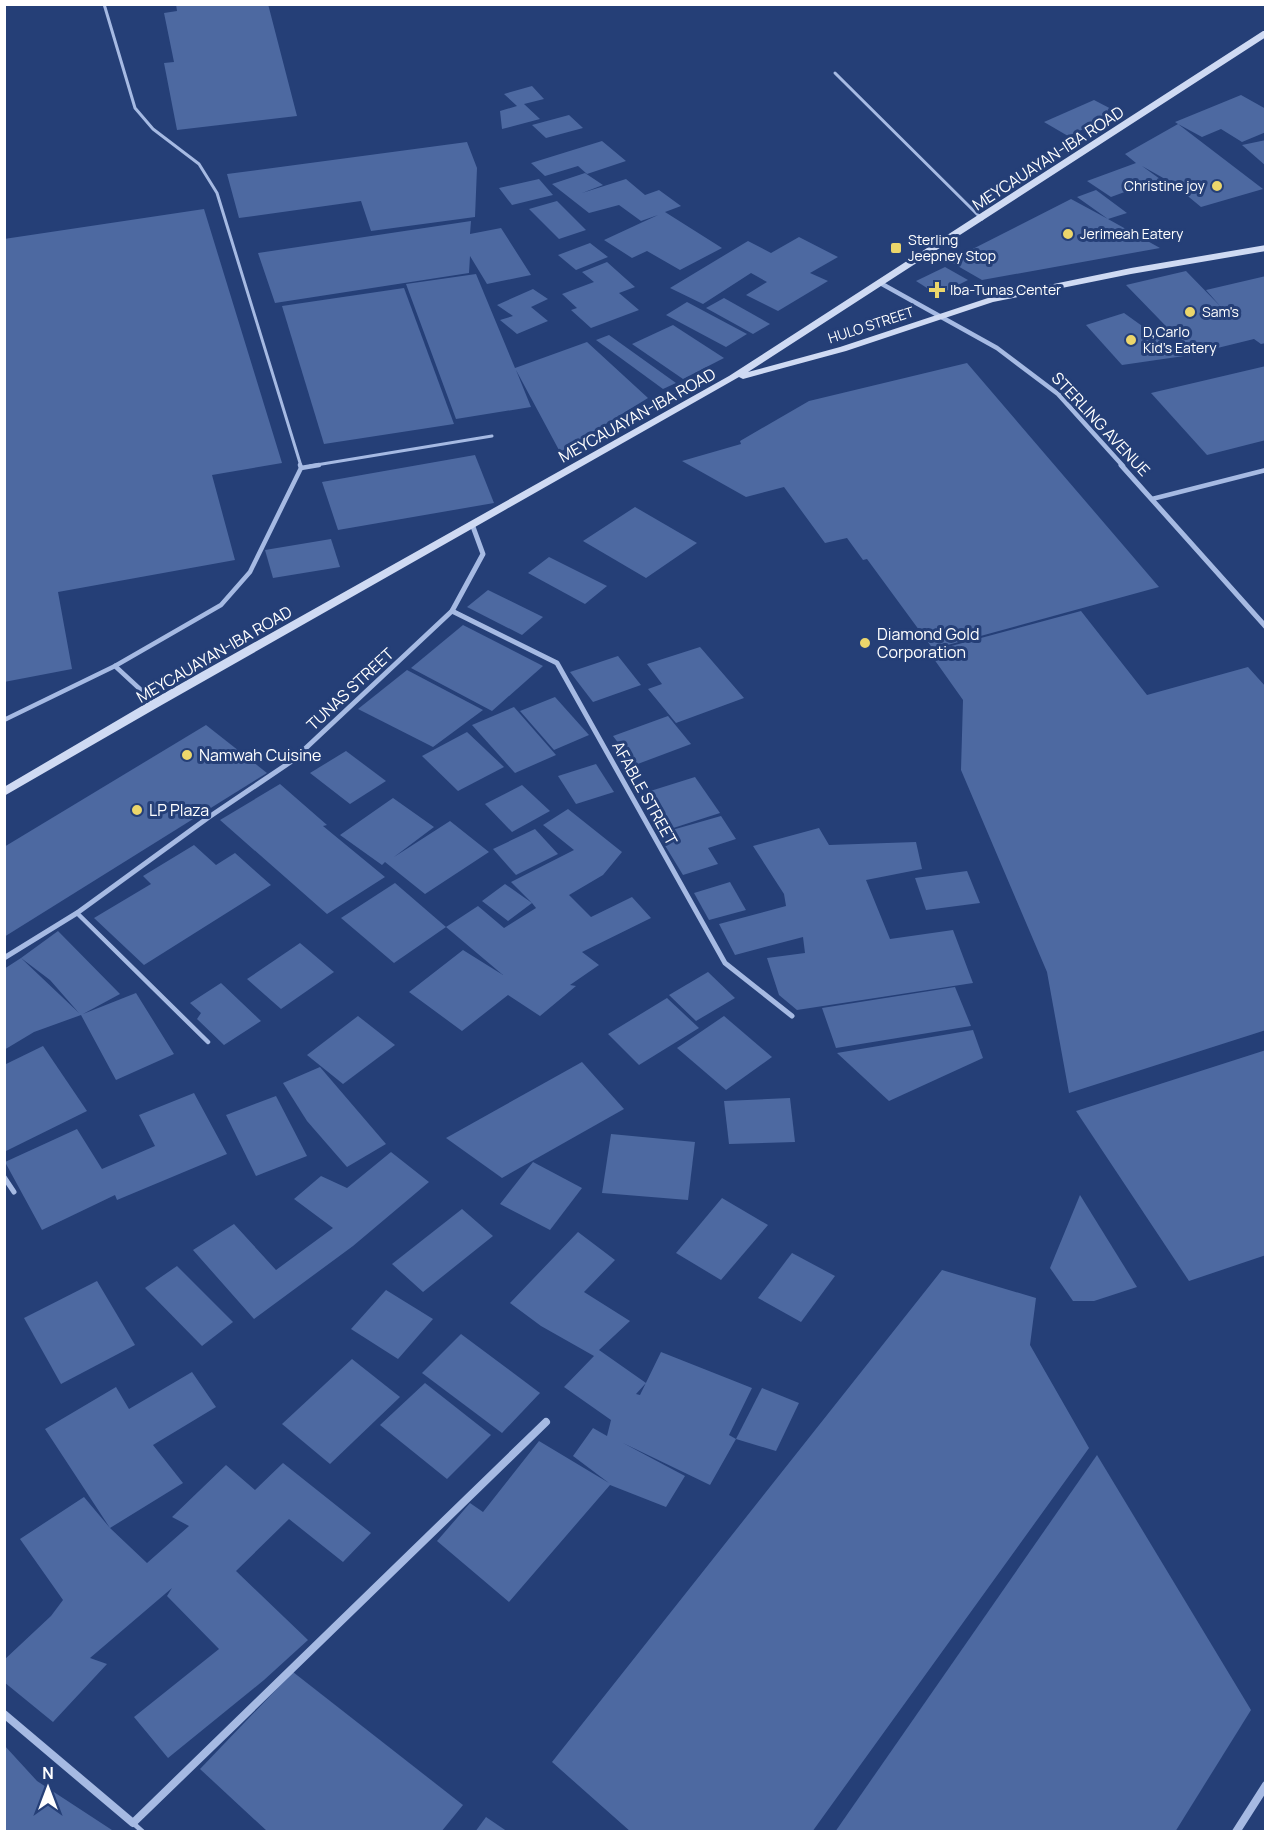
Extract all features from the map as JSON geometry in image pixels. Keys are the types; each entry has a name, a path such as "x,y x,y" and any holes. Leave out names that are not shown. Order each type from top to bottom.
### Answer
{"main road":[{"name":"MEYCAUAYAN-IBA ROAD","path":"4,792 156,703 732,378 882,284 1266,33"},
{"name":"HULO STREET","path":"732,378 843,349 940,315 1056,285 1266,248"}],"street":[{"name":"STERLING AVENUE","path":"882,284 997,348 1058,394 1266,627"},
{"name":"TUNAS STREET","path":"4,958 77,913 209,817 292,761 452,611 483,554 472,524"},
{"name":"AFABLE STREET","path":"452,611 557,663 725,963 792,1016"},
{"path":"4,1713 133,1823 546,1422"},
{"path":"1236,1832 1266,1785"}],"lane":[{"path":"4,720 115,666 221,605 250,572 301,468 217,193 199,164 153,129 135,108 104,4"},
{"path":"835,73 982,219"},
{"path":"301,468 492,436"},
{"path":"1152,499 1266,470"},
{"path":"115,666 156,703"},
{"path":"77,913 208,1042"},
{"path":"4,1177 14,1192"},
{"path":"133,1823 143,1832"}],"building":[{"path":"176,4 268,4 297,116 177,130 164,63 174,62 164,13 177,11"},
{"path":"532,86 544,99 524,104 540,119 502,129 500,111 517,106 504,94"},
{"path":"1241,95 1266,109 1266,132 1242,142 1221,129 1202,137 1175,122"},
{"path":"1094,100 1119,113 1068,136 1044,122"},
{"path":"569,115 583,128 546,138 532,125"},
{"path":"1178,124 1263,189 1201,207 1172,183 1142,166 1160,179 1111,197 1087,181 1136,163 1125,154"},
{"path":"1266,140 1266,166 1242,145"},
{"path":"602,141 626,161 587,174 578,166 545,176 531,163"},
{"path":"467,142 477,168 475,217 371,231 361,201 239,218 227,174"},
{"path":"585,173 603,185 582,193 626,179 645,195 659,190 681,206 665,212 722,248 680,270 647,251 632,258 604,240 658,215 641,221 619,205 589,213 552,184"},
{"path":"539,179 553,195 512,205 499,188"},
{"path":"1096,190 1127,213 1108,219 1077,197"},
{"name":"Jerimeah Eatery","path":"1071,199 1160,248 982,280 949,261"},
{"path":"557,201 586,230 559,239 529,209"},
{"path":"204,209 282,463 212,475 235,560 58,592 72,669 4,682 4,239"},
{"path":"471,221 470,234 501,228 531,275 487,284 470,256 469,273 275,303 258,253"},
{"path":"799,237 838,257 810,273 828,281 778,311 746,295 767,282 751,273 703,304 670,288 748,241 771,253"},
{"path":"590,243 608,257 576,270 558,255"},
{"path":"607,262 635,287 619,293 639,310 591,328 571,310 577,308 562,294 594,282 582,272"},
{"path":"945,267 968,280 938,295 916,281"},
{"name":"Sam's","path":"1186,271 1221,307 1206,290 1266,276 1266,343 1261,344 1254,339 1193,354 1126,285"},
{"path":"476,274 515,368 587,342 648,398 560,452 516,370 531,407 456,419 406,284"},
{"path":"404,288 454,424 324,444 282,306"},
{"path":"533,289 548,299 531,307 548,321 517,334 500,320 513,316 497,305"},
{"path":"724,298 770,324 753,334 706,308"},
{"path":"687,302 747,334 726,347 666,315"},
{"name":"D,Carlo Kid's Eatery","path":"1124,313 1184,356 1122,365 1086,325"},
{"path":"673,325 724,358 683,379 632,344"},
{"path":"609,335 676,383 663,389 596,340"},
{"path":"967,363 1159,587 933,649 867,559 863,560 847,538 825,543 784,487 746,497 682,461 741,444 740,441 809,401"},
{"path":"1266,366 1266,440 1207,455 1151,393"},
{"path":"475,455 494,503 338,530 322,482"},
{"path":"635,507 697,543 646,578 583,541"},
{"path":"331,539 340,567 273,578 265,550"},
{"path":"549,557 607,586 585,604 528,573"},
{"path":"488,590 543,617 522,635 467,607"},
{"path":"1081,611 1147,695 1248,667 1266,687 1266,1030 1069,1093 1047,972 961,770 963,700 929,652"},
{"path":"463,625 543,666 492,711 411,668"},
{"path":"700,647 744,698 676,723 648,689 662,684 647,664"},
{"path":"618,656 641,685 593,702 570,672"},
{"path":"407,670 483,710 433,747 358,709"},
{"path":"555,697 589,735 554,750 520,711"},
{"path":"514,707 556,755 515,773 472,725"},
{"path":"668,716 691,744 635,765 613,736"},
{"name":"LP Plaza","path":"206,725 267,773 4,937 4,847"},
{"path":"467,732 504,767 458,791 422,756"},
{"path":"346,751 386,781 350,804 310,773"},
{"path":"596,764 614,792 576,804 558,776"},
{"path":"695,777 720,813 667,830 644,793"},
{"path":"280,784 327,825 323,826 385,877 327,914 220,820"},
{"path":"522,785 550,811 512,832 485,804"},
{"path":"393,798 434,827 394,857 450,821 489,852 425,894 385,862 382,865 340,835"},
{"path":"568,809 622,852 603,875 569,895 591,917 632,897 651,918 582,952 599,965 570,985 576,986 540,1016 508,995 462,1031 409,992 463,950 503,975 446,927 478,906 504,928 536,908 511,882 574,850 543,825"},
{"path":"721,816 736,839 708,848 718,864 683,875 658,834"},
{"path":"819,828 829,845 916,842 922,869 866,880 890,939 953,930 973,983 797,1010 779,995 767,958 805,953 803,937 735,955 719,924 786,906 784,894 753,846"},
{"path":"535,829 558,854 516,875 493,849"},
{"path":"194,845 216,865 235,853 271,885 144,965 94,918 151,884 143,876"},
{"path":"967,871 980,903 926,910 915,878"},
{"path":"730,882 746,910 709,920 694,893"},
{"path":"395,883 446,927 394,963 341,918"},
{"path":"505,884 532,903 508,921 482,901"},
{"path":"58,931 120,994 83,1014 136,993 174,1054 116,1080 81,1015 34,1032 4,1050 4,969","holes":["21,958 50,980 79,1013"]},
{"path":"300,943 334,972 281,1009 247,979"},
{"path":"708,972 735,998 696,1021 669,995"},
{"path":"221,983 261,1021 224,1045 197,1019 201,1013 190,1003"},
{"path":"955,987 971,1026 836,1048 822,1008"},
{"path":"667,998 699,1028 639,1065 608,1034"},
{"path":"358,1016 395,1045 343,1084 307,1055"},
{"path":"724,1016 772,1057 726,1090 677,1048"},
{"path":"973,1030 983,1058 889,1101 837,1053"},
{"path":"43,1046 87,1111 4,1152 4,1065"},
{"path":"1266,1050 1266,1255 1189,1281 1076,1111"},
{"path":"582,1062 624,1109 502,1178 446,1138"},
{"path":"320,1067 386,1144 347,1167 307,1121 283,1083"},
{"path":"194,1093 227,1154 117,1200 115,1195 42,1230 5,1162 77,1129 102,1169 155,1146 139,1115"},
{"path":"276,1096 307,1156 256,1176 226,1115"},
{"path":"790,1098 795,1142 729,1144 724,1101"},
{"path":"611,1134 695,1142 688,1200 602,1193"},
{"path":"391,1152 429,1182 353,1246 254,1319 193,1250 234,1224 276,1270 333,1228 294,1199 321,1176 347,1188"},
{"path":"533,1162 582,1188 550,1230 500,1204"},
{"path":"1080,1195 1137,1287 1094,1301 1073,1301 1050,1268"},
{"path":"722,1198 768,1225 721,1280 676,1253"},
{"path":"462,1209 493,1236 423,1292 392,1264"},
{"path":"578,1232 615,1260 584,1292 630,1321 599,1350 646,1383 661,1352 752,1388 729,1435 736,1439 710,1485 623,1443 685,1476 666,1507 610,1485 509,1602 437,1541 470,1503 483,1512 539,1441 609,1483 573,1456 593,1428 607,1436 611,1420 564,1387 594,1356 541,1326 510,1303","holes":["646,1383 640,1395 636,1394"]},
{"path":"792,1253 835,1276 801,1322 758,1298"},
{"path":"177,1266 233,1322 202,1346 145,1288"},
{"path":"942,1270 1036,1298 1030,1345 1089,1448 812,1832 631,1832 552,1762"},
{"path":"97,1281 135,1345 61,1384 24,1318"},
{"path":"386,1290 433,1319 398,1359 351,1329"},
{"path":"461,1334 540,1393 502,1433 422,1373"},
{"path":"352,1359 400,1397 330,1464 282,1424"},
{"path":"192,1372 216,1407 153,1445 183,1483 110,1528 45,1429 116,1387 129,1409"},
{"path":"425,1383 491,1435 447,1479 380,1425"},
{"path":"762,1388 799,1403 776,1451 736,1439"},
{"path":"1097,1455 1251,1710 1175,1832 835,1832"},
{"path":"283,1463 371,1533 343,1562 289,1519 236,1571 308,1640 264,1680 168,1758 134,1717 219,1649 167,1596 172,1588 90,1658 107,1664 53,1722 4,1682 4,1660 51,1616 63,1600 20,1539 84,1497 110,1528 147,1563 189,1526 172,1517 226,1465 255,1490"},
{"path":"293,1672 463,1805 441,1832 268,1832 200,1769"},
{"path":"4,1745 37,1781 115,1832 4,1832"},
{"path":"486,1817 508,1832 475,1832"}],"place":[{"name":"Christine joy","path":"1217,186"},
{"name":"Jerimeah Eatery","path":"1068,234"},
{"name":"Sterling Jeepney Stop","path":"896,248"},
{"name":"Iba-Tunas Center","path":"937,290"},
{"name":"Sam's","path":"1190,312"},
{"name":"D,Carlo Kid's Eatery","path":"1131,340"},
{"name":"Diamond Gold Corporation","path":"865,643"},
{"name":"Namwah Cuisine","path":"187,755"},
{"name":"LP Plaza","path":"137,810"}]}
